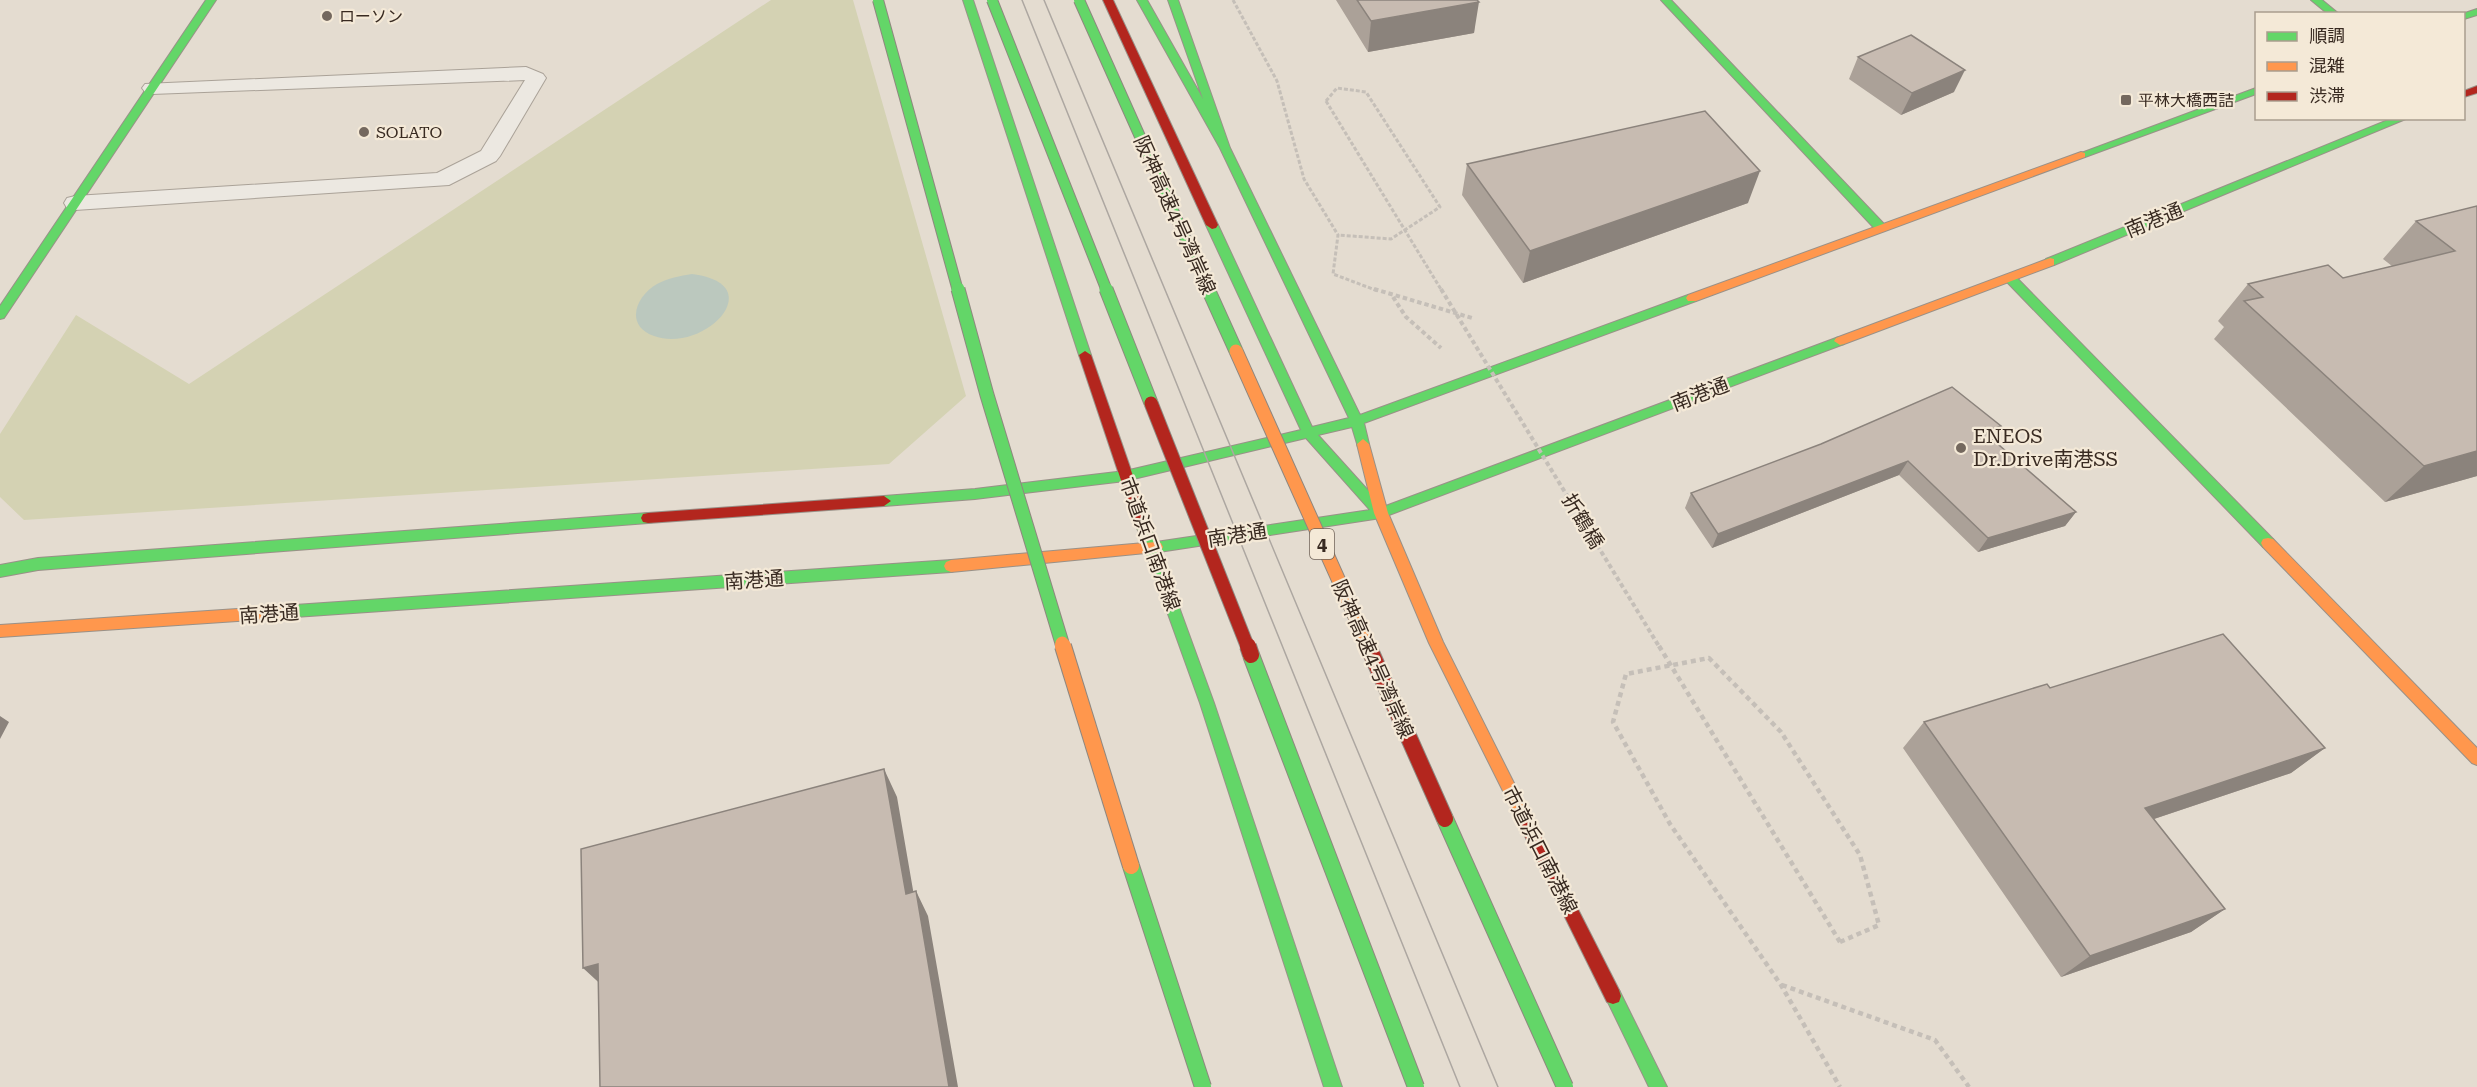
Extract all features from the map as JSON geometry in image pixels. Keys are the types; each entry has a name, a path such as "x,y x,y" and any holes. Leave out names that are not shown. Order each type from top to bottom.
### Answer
{"main road":[{"path":"0,315 211,0"},
{"path":"878,0 987,395 1110,800 1203,1087"},
{"name":"市道浜口南港線","path":"968,0 1125,476 1207,703 1333,1087"},
{"path":"992,0 1242,633 1416,1087"},
{"name":"阪神高速4号湾岸線","path":"1079,0 1565,1087"},
{"name":"市道浜口南港線","path":"1108,0 1309,433 1381,513"},
{"path":"1142,0 1225,148"},
{"name":"市道浜口南港線","path":"1173,0 1225,148 1357,421 1381,513 1436,643 1658,1087"},
{"path":"1666,0 1880,227"},
{"path":"2316,0 2332,12"},
{"path":"0,571 38,564 975,494 1125,476 1357,421 1880,227 2255,91"},
{"name":"南港通","path":"0,631 983,564 1151,548 1381,513 2010,278 2398,120"},
{"path":"2010,278 2477,758"}],"lane":[{"path":"75,203 441,180 489,156 536,78 526,73 152,88"}],"path":[{"path":"1233,0 1277,81 1304,179 1338,235 1333,274 1392,296 1472,318"},
{"name":"折鶴橋","path":"1338,235 1390,239 1440,207 1366,92 1337,88 1326,101 1840,942 1879,926 1860,855 1780,732 1709,658 1626,674 1613,722 1670,824 1781,985"},
{"path":"1392,296 1406,317 1449,355"},
{"path":"1781,985 1840,1087"},
{"path":"1781,985 1935,1040 1969,1087"}],"shaded area":[{"path":"771,0 853,0 966,396 889,464 24,520 0,497 0,434 76,315 189,384"},
{"path":"692,274 715,280 727,290 728,303 722,316 709,327 692,335 673,339 654,336 645,331 636,318 636,310 643,296 661,282"}],"building":[{"path":"1357,0 1477,0 1479,2 1371,21"},
{"path":"1911,35 1965,70 1912,93 1858,57"},
{"path":"1705,111 1760,171 1530,251 1467,164"},
{"path":"2477,206 2477,451 2424,466 2244,301 2263,297 2248,284 2328,265 2343,278 2455,251 2416,221"},
{"path":"1952,387 2001,426 1984,432 2076,512 1988,538 1908,461 1718,534 1691,493 1821,444"},
{"path":"2223,634 2325,748 2145,808 2225,909 2090,956 1924,722 2047,684 2050,688"},
{"path":"884,769 906,894 916,891 949,1087 600,1087 598,964 583,968 581,849"}],"tram line":[{"path":"1022,0 1460,1087"},
{"path":"1044,0 1498,1087"}],"traffic: fast":[{"path":"0,315 211,0"},
{"path":"878,0 987,395 1062,643"},
{"path":"968,0 1085,355"},
{"path":"992,0 1151,403"},
{"path":"1079,0 1236,351"},
{"path":"1142,0 1225,148"},
{"path":"1173,0 1225,148 1357,421 1363,444"},
{"path":"1666,0 1880,227"},
{"path":"2316,0 2332,12"},
{"path":"2465,16 2477,12"},
{"path":"2081,155 2255,91"},
{"path":"2050,262 2398,120"},
{"path":"1212,225 1309,433 1378,510"},
{"path":"2010,278 2268,543"},
{"path":"884,501 975,494 1125,476 1357,421 1692,298"},
{"path":"1156,547 1381,513 1840,341"},
{"path":"0,571 38,564 648,518"},
{"path":"1143,525 1207,703 1333,1087"},
{"path":"280,612 951,566"},
{"path":"1251,655 1416,1087"},
{"path":"1445,819 1565,1087"},
{"path":"1131,866 1203,1087"},
{"path":"1613,996 1658,1087"}],"traffic: slow":[{"path":"1692,298 2081,155"},
{"path":"1840,341 2050,262"},
{"path":"1236,351 1369,648"},
{"path":"1363,444 1381,513 1436,643 1522,814"},
{"path":"2268,543 2477,758"},
{"path":"951,566 1156,547"},
{"path":"0,631 280,612"},
{"path":"1062,643 1131,866"}],"traffic: jam":[{"path":"1108,0 1212,225"},
{"path":"2465,94 2477,89"},
{"path":"1085,355 1143,525"},
{"path":"1151,403 1251,655"},
{"path":"648,518 884,501"},
{"path":"1369,648 1445,819"},
{"path":"1522,814 1613,996"}],"place":[{"name":"ローソン","path":"327,16"},
{"name":"平林大橋西詰","path":"2126,100"},
{"name":"SOLATO","path":"364,132"},
{"name":"ENEOS Dr.Drive南港SS","path":"1961,448"}]}
